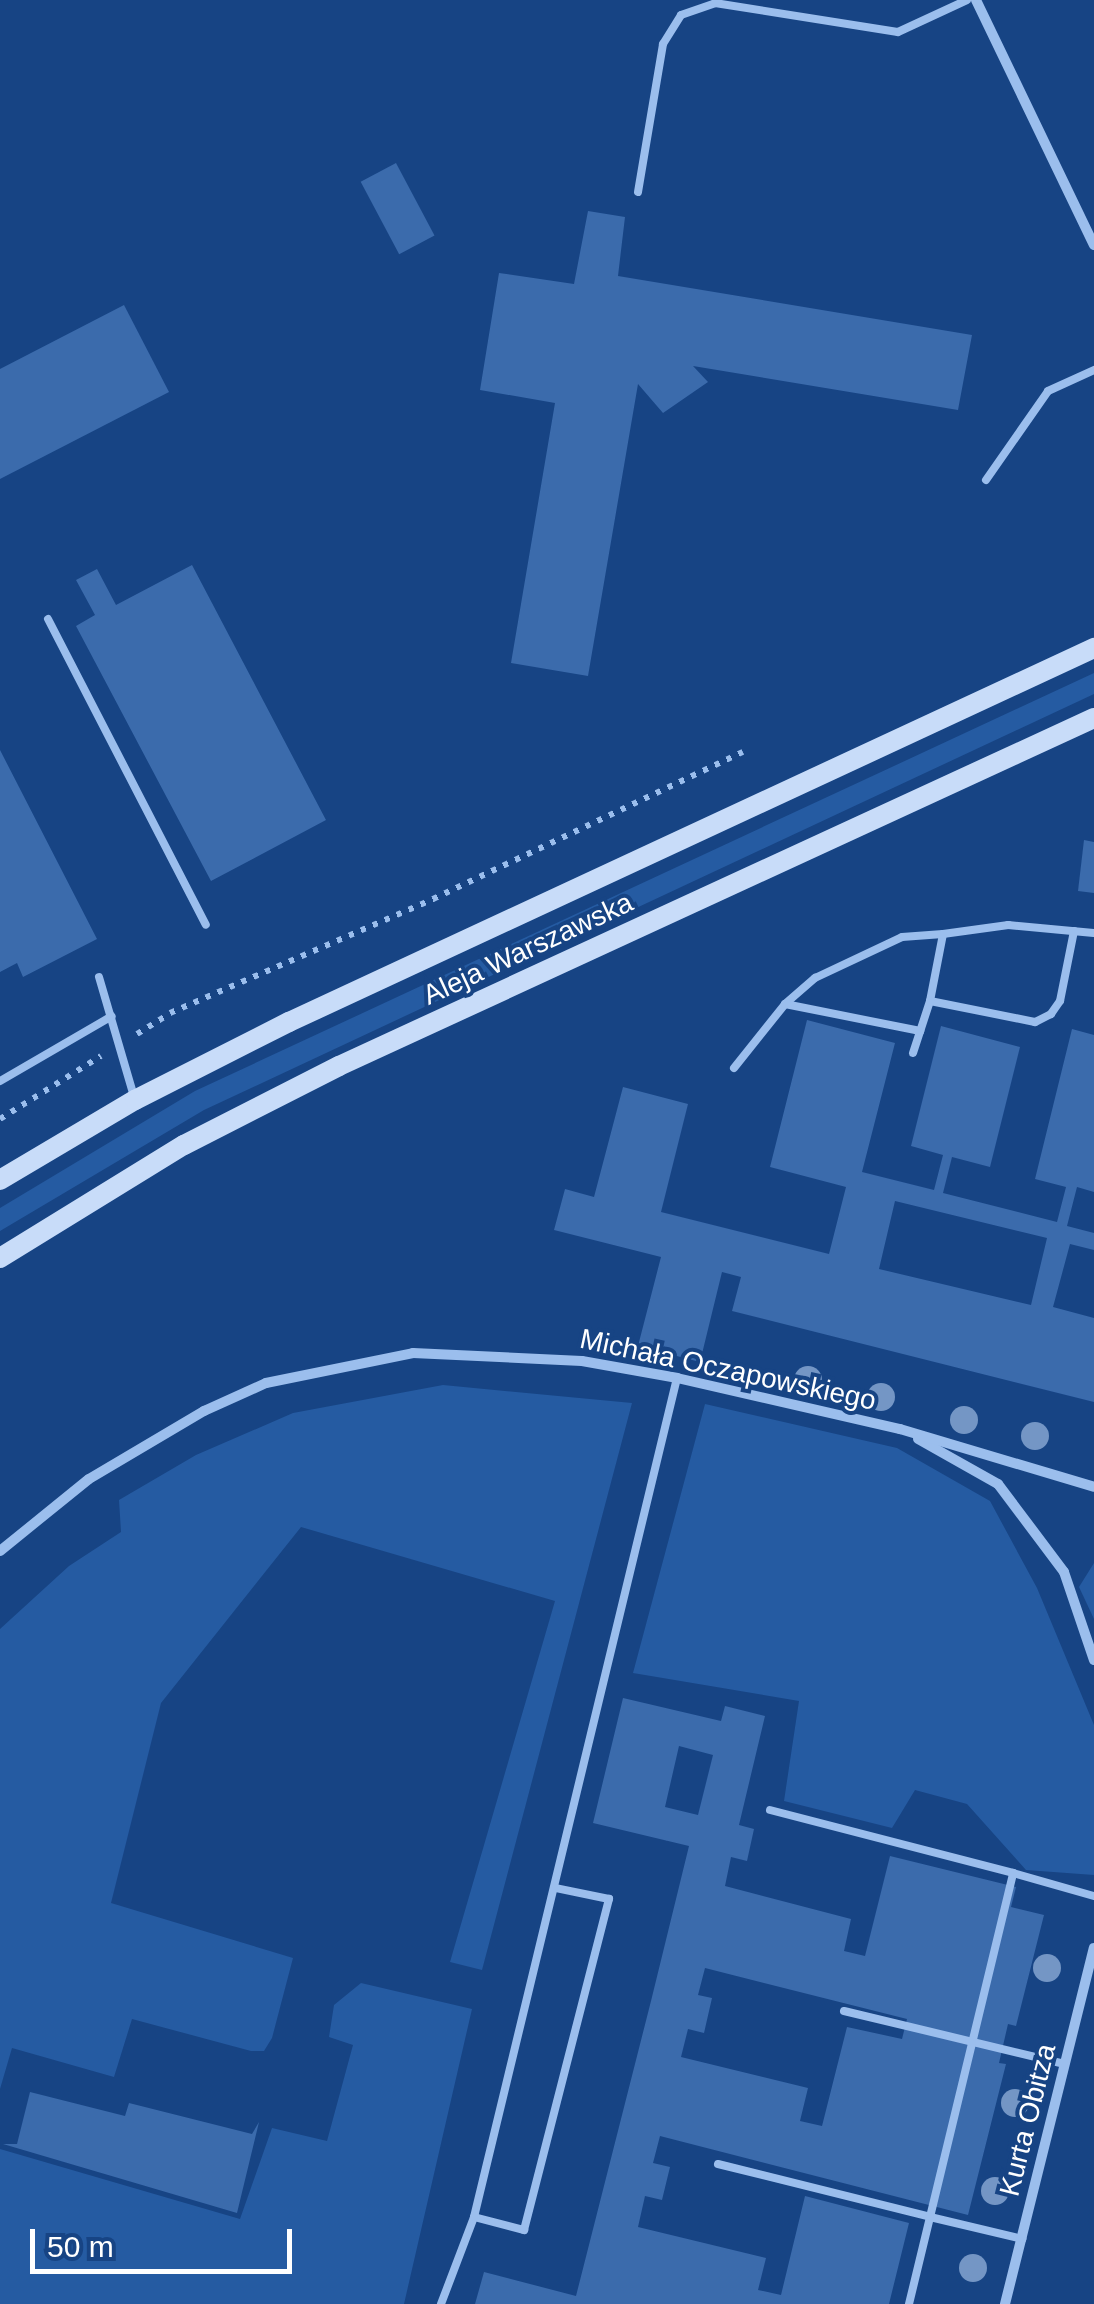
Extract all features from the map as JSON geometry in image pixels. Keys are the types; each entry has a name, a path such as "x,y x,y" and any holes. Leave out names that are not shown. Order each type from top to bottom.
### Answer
{"main road":[{"name":"Aleja Warszawska","path":"0,1180 135,1100 448,947 1094,648"},
{"name":"Aleja Warszawska","path":"0,1258 184,1145 339,1066 1094,718"}],"street":[{"path":"976,0 1094,245"},
{"name":"Michała Oczapowskiego","path":"0,1551 89,1480 204,1411 266,1383 438,1351 582,1361 677,1378 900,1429 1094,1487"},
{"name":"Michała Oczapowskiego","path":"900,1429 998,1484 1064,1572 1094,1660"},
{"name":"Kurta Obitza","path":"1006,2304 1094,1948"}],"lane":[{"path":"638,192 663,44 681,15 714,3 898,32 967,0"},
{"path":"986,480 1048,391 1094,370"},
{"path":"48,619 206,925"},
{"path":"734,1068 784,1004 815,978 902,937 1008,925 1094,932"},
{"path":"930,1001 1035,1022 1060,1001 1074,931"},
{"path":"913,1053 930,1001 943,934"},
{"path":"99,977 135,1100"},
{"path":"784,1004 920,1031"},
{"path":"0,1081 112,1016"},
{"path":"441,2304 474,2217 677,1378"},
{"path":"770,1810 1094,1896"},
{"path":"910,2304 1013,1873"},
{"path":"474,2217 524,2230 609,1899 556,1888"},
{"path":"844,2011 1065,2064"},
{"path":"718,2164 1022,2239"}],"path":[{"path":"0,1119 170,1012 434,899 743,752"}],"shaded area":[{"path":"1094,673 1094,694 204,1110 0,1231 0,1208 195,1091"},
{"path":"443,1385 632,1403 482,1970 450,1962 555,1601 301,1527 161,1703 111,1903 293,1958 272,2038 264,2051 251,2051 132,2019 114,2077 12,2048 0,2089 0,1629 69,1566 121,1532 119,1500 196,1455 293,1413"},
{"path":"705,1404 897,1448 990,1501 1037,1588 1094,1725 1094,1875 1026,1870 967,1804 915,1790 892,1828 784,1801 799,1701 633,1673"},
{"path":"1094,1563 1094,1619 1079,1587"},
{"path":"361,1983 472,2009 404,2304 0,2304 0,2149 240,2219 272,2128 327,2141 353,2045 329,2037 334,2005"}],"building":[{"path":"396,163 434,235 399,254 361,182"},
{"path":"588,211 625,217 618,276 972,335 958,410 693,366 708,382 663,413 638,384 588,676 511,663 555,403 480,390 499,273 574,284"},
{"path":"124,305 169,392 0,479 0,369"},
{"path":"192,565 326,820 211,881 76,626 95,615 76,580 97,569 116,605"},
{"path":"0,750 97,939 23,977 17,963 0,972"},
{"path":"1084,840 1094,842 1094,893 1078,891"},
{"path":"807,1020 895,1043 862,1172 934,1190 943,1155 911,1146 941,1026 1020,1047 990,1167 952,1157 943,1193 1057,1222 1066,1187 1035,1179 1072,1029 1094,1035 1094,1192 1077,1187 1067,1226 1094,1233 1094,1250 1070,1244 1053,1307 1094,1318 1094,1402 732,1311 741,1277 722,1272 700,1362 638,1346 661,1257 554,1230 565,1189 594,1197 623,1087 688,1104 661,1212 829,1254 846,1187 770,1167","holes":["895,1201 1047,1238 1031,1305 879,1269"]},
{"path":"623,1698 721,1721 725,1706 765,1716 739,1825 754,1829 747,1861 731,1857 725,1886 851,1919 844,1951 865,1956 890,1856 1016,1887 1011,1907 1044,1915 1016,2026 1008,2024 999,2063 1006,2064 968,2215 660,2136 653,2163 670,2167 662,2200 645,2196 638,2227 766,2258 758,2290 781,2295 805,2196 909,2223 889,2304 475,2304 484,2272 576,2296 651,2001 689,1846 593,1823","holes":["679,1746 713,1755 698,1815 665,1807","705,1968 907,2019 902,2039 847,2027 822,2126 800,2121 808,2088 681,2057 688,2029 704,2033 712,1998 698,1995"]},
{"path":"30,2092 125,2116 129,2103 252,2134 259,2122 237,2213 3,2144 17,2144"}]}
